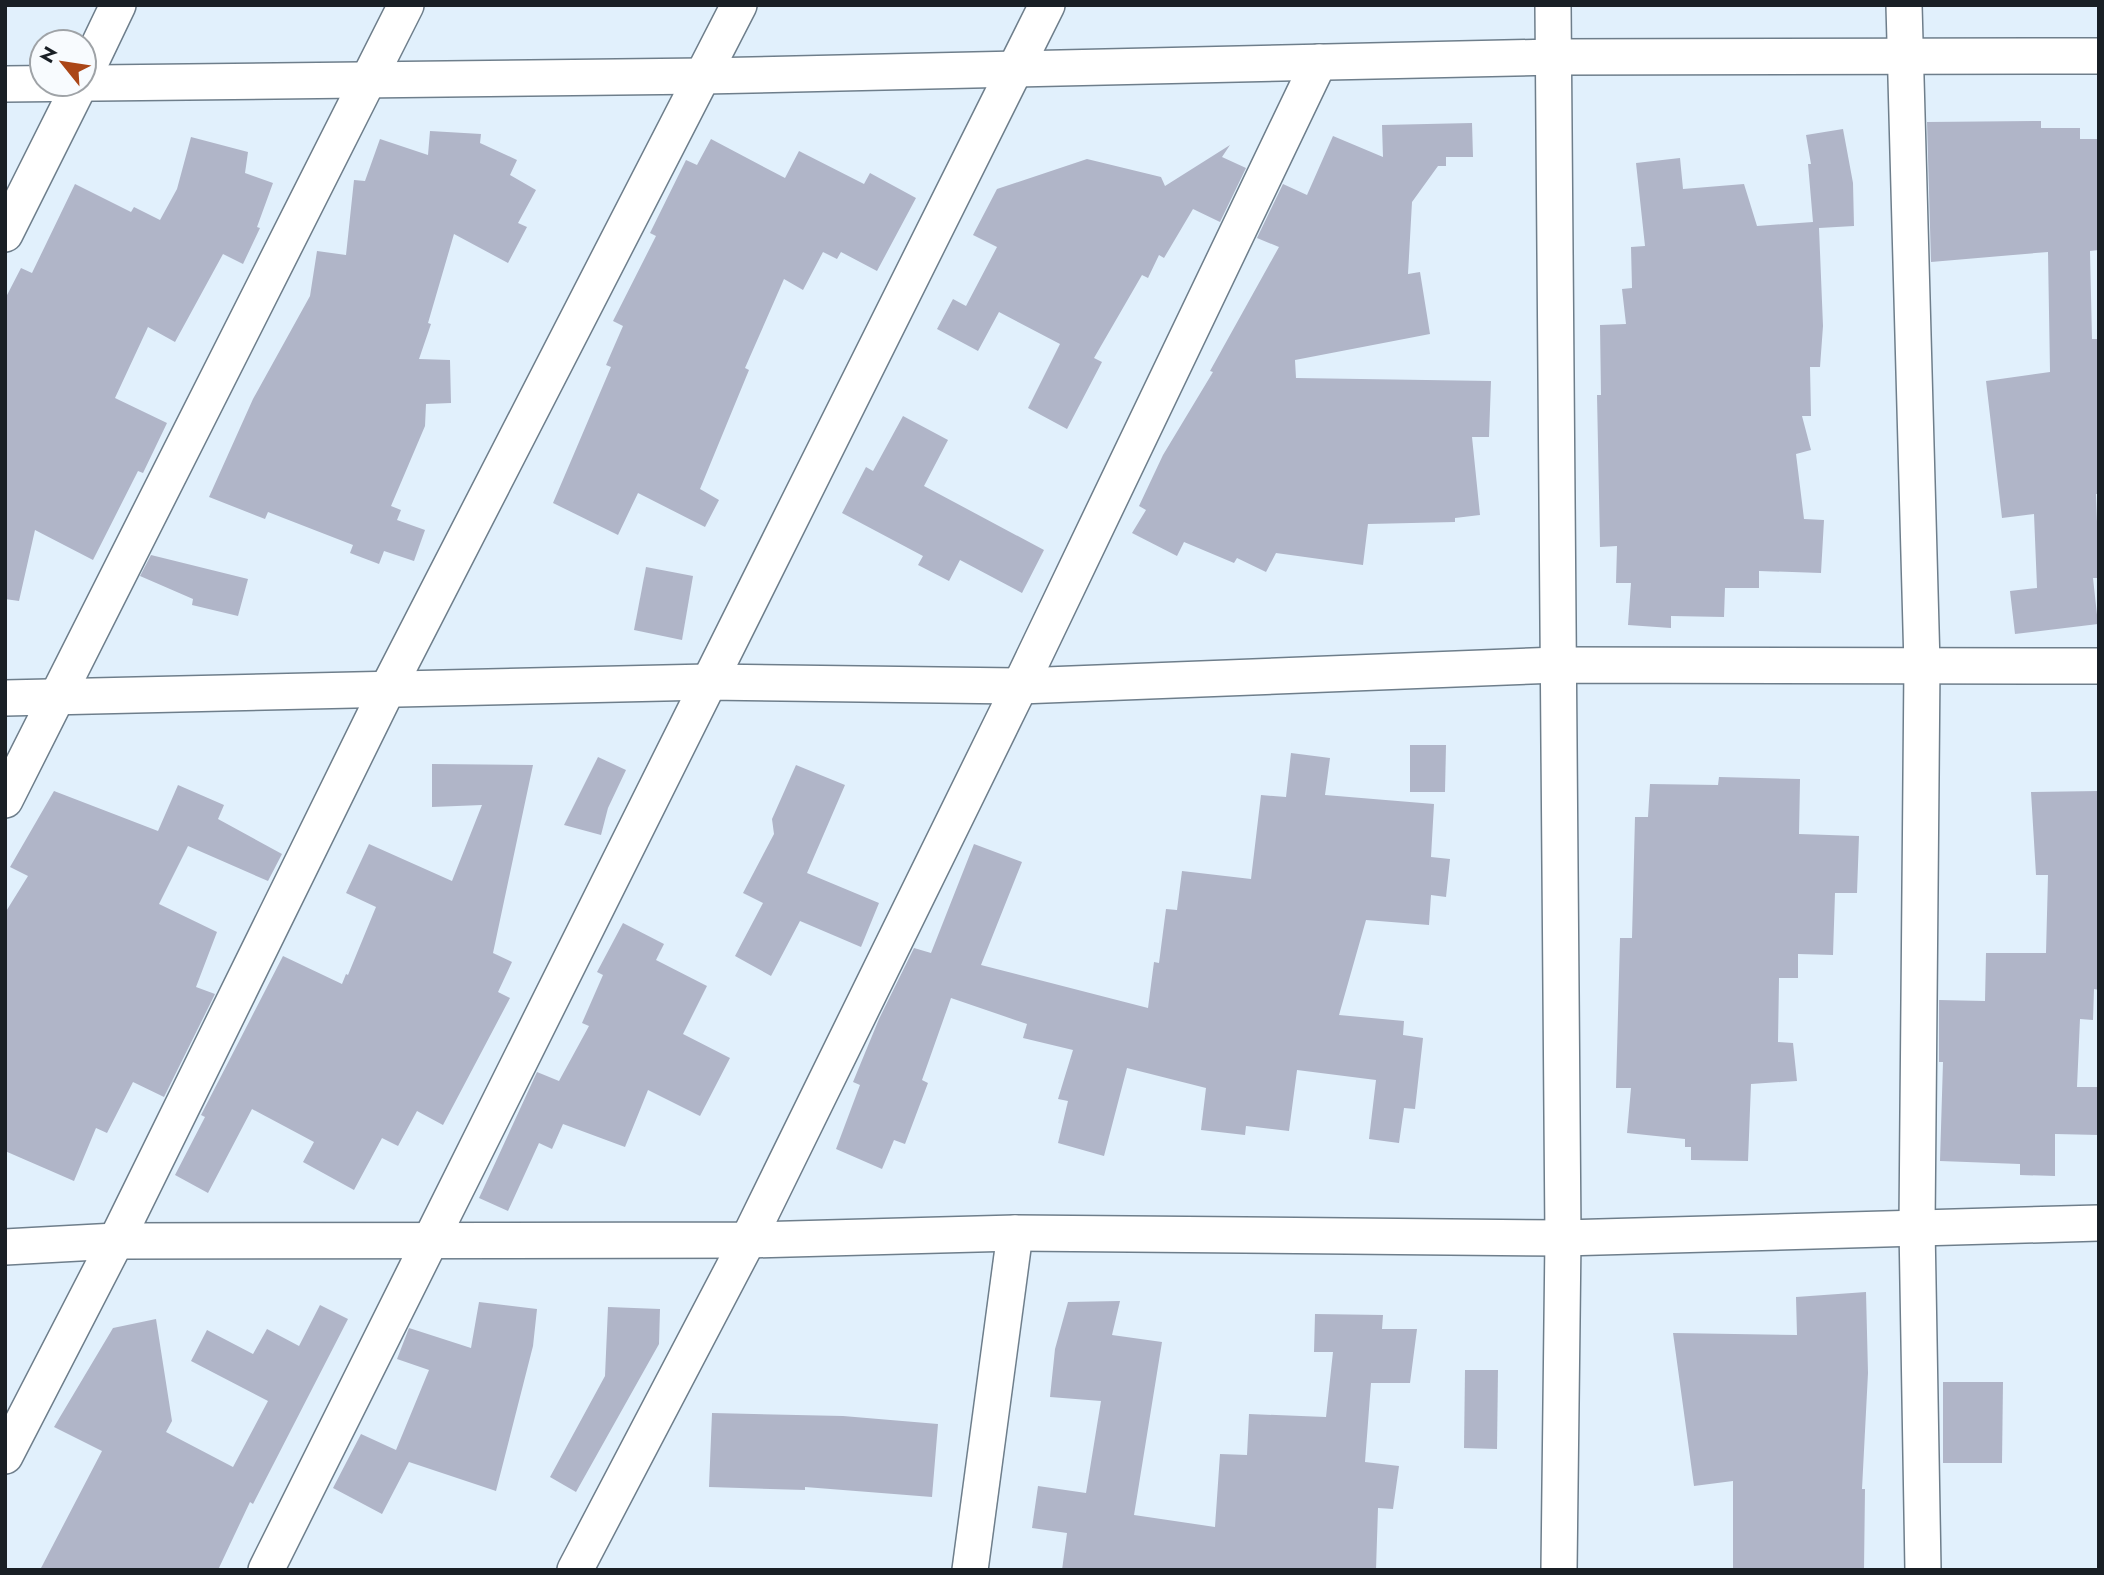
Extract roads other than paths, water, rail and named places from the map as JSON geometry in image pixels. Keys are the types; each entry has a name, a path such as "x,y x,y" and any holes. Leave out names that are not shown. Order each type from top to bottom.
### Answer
{"street":[{"path":"98,47 118,5"},
{"path":"5,800 405,5"},
{"path":"5,1457 116,1241 388,688 739,5"},
{"path":"266,1570 1047,5"},
{"path":"1553,5 1563,1238 1559,1570"},
{"path":"1904,5 1922,665 1917,1226 1923,1570"},
{"path":"98,82 704,76 1553,57 2099,56"},
{"path":"575,1570 748,1240 1020,686 1319,62"},
{"path":"5,84 28,83"},
{"path":"5,234 73,98"},
{"path":"5,698 708,682 1020,686 1558,665 2099,666"},
{"path":"5,1247 116,1241 748,1240 1015,1233 1563,1238 2099,1223"},
{"path":"970,1570 1015,1233"}]}
